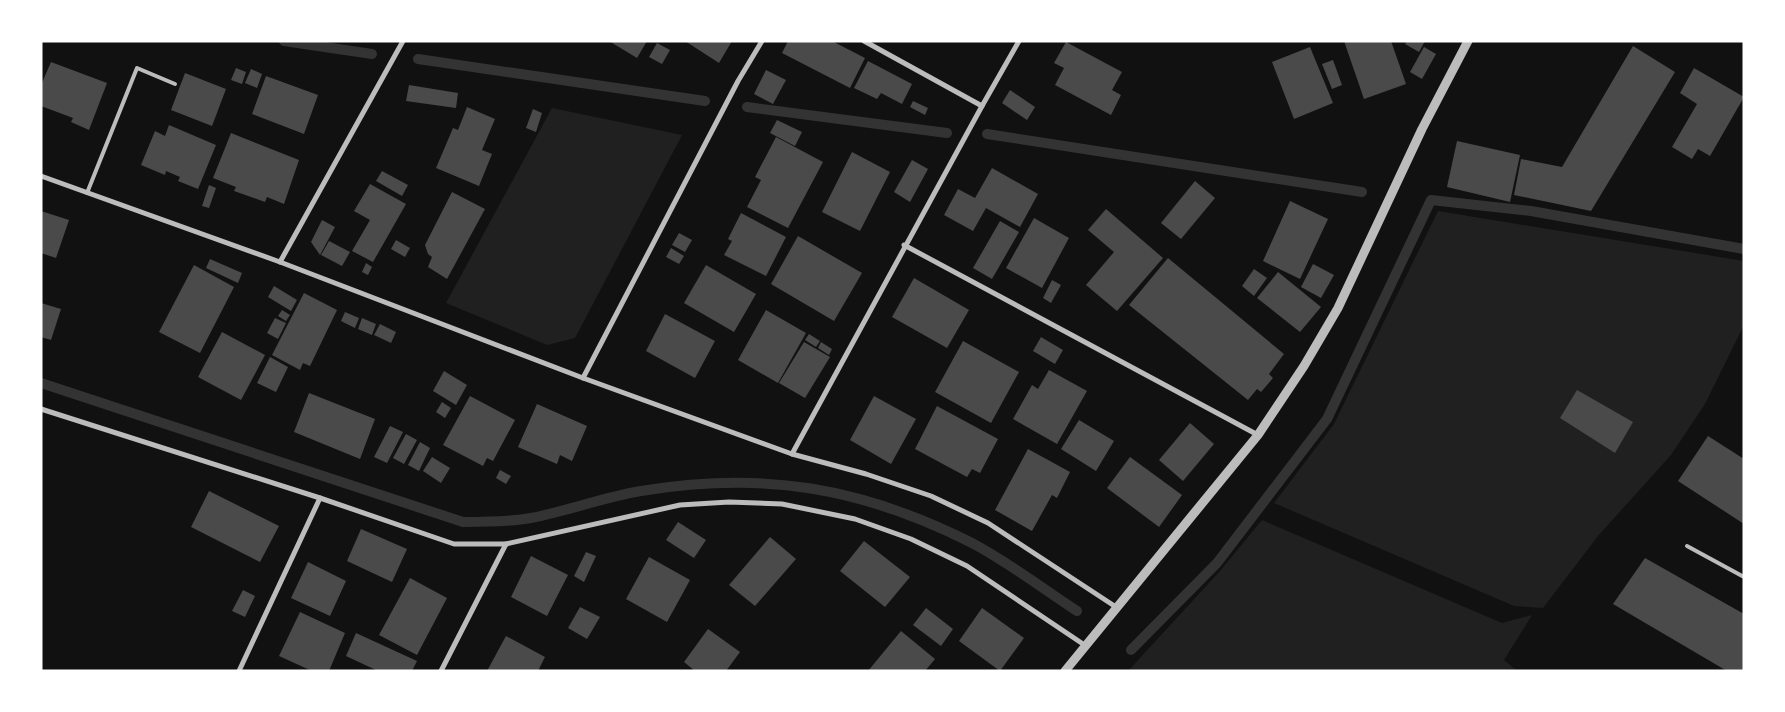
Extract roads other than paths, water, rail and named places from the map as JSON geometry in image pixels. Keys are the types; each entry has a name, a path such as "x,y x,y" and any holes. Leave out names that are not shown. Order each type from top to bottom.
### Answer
{"street":[{"path":"280,262 403,41"},
{"path":"583,378 738,81 762,41"},
{"path":"864,41 982,106"},
{"path":"792,454 904,245 1019,41"},
{"path":"1065,671 1258,436 1304,366 1338,308 1422,129 1468,41"},
{"path":"41,176 280,262 583,378 792,454 866,474 931,496 988,523 1116,607"},
{"path":"904,245 1258,436"},
{"path":"41,409 320,498 454,544 506,544 680,505 729,502 782,504 855,519 911,539 967,566 1086,646"},
{"path":"239,671 320,498"},
{"path":"441,671 506,544"}],"lane":[{"path":"87,193 137,68 175,84"},
{"path":"1687,546 1744,577"}],"waterway":[{"path":"284,41 372,54"},
{"path":"418,59 705,101"},
{"path":"747,107 947,133"},
{"path":"987,134 1362,192"},
{"path":"1131,650 1217,563 1327,419 1431,200 1531,211 1744,249"},
{"path":"41,383 463,522 489,522 531,518 641,491 686,485 771,484 811,488 891,508 931,524 985,550 1077,611"}]}
